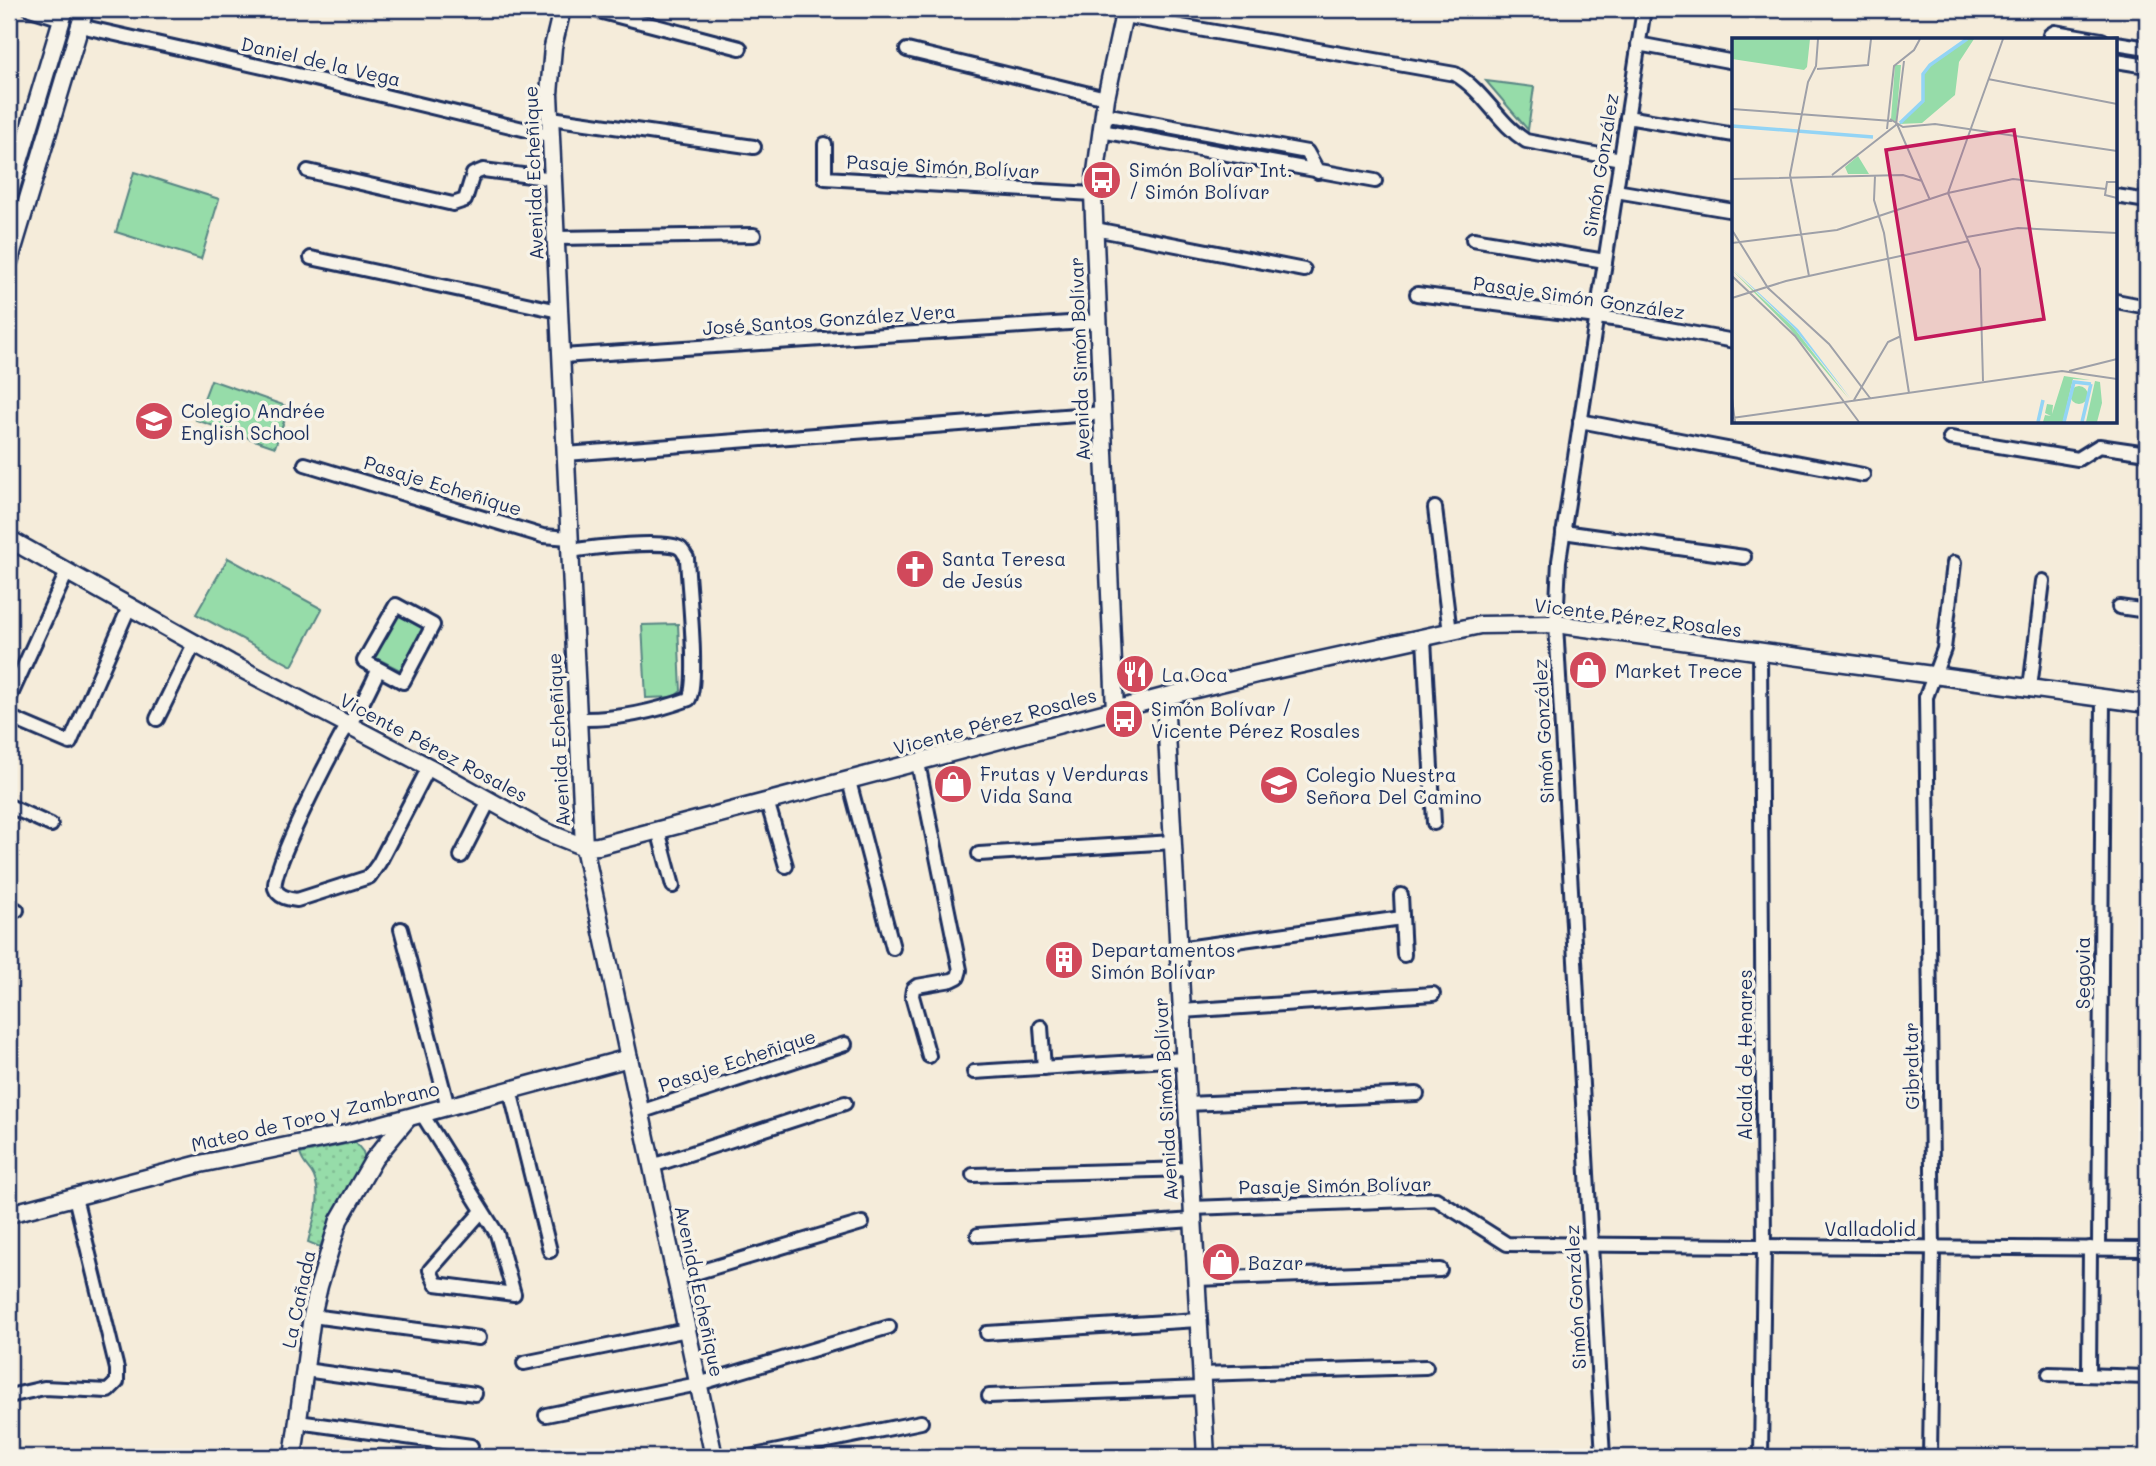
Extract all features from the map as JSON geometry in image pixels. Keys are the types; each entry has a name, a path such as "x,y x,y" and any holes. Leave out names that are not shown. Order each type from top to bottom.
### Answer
{"street":[{"path":"9,194 64,14 30,9"},
{"path":"9,262 85,9"},
{"name":"Avenida Echeñique","path":"562,9 550,70 551,118 584,847 714,1457"},
{"path":"590,9 740,48"},
{"name":"Simón González","path":"1603,1457 1556,624 1563,532 1644,9"},
{"path":"1124,13 1455,74 1469,82 1513,133 1526,141 1621,159"},
{"name":"Avenida Simón Bolívar","path":"1115,711 1093,194 1106,98 1124,13"},
{"name":"Daniel de la Vega","path":"80,26 552,136"},
{"path":"2049,38 2055,32 2090,38"},
{"path":"2118,43 2147,48"},
{"path":"1638,44 1732,61"},
{"path":"907,50 1106,98"},
{"path":"2118,61 2147,66"},
{"path":"1104,114 1307,152 1318,172"},
{"path":"1627,117 1732,135"},
{"path":"551,118 754,147"},
{"path":"1101,131 1375,181"},
{"name":"Pasaje Simón Bolívar","path":"825,144 825,178 1093,194"},
{"path":"308,171 453,204 465,200 473,174 483,170 554,179"},
{"path":"1616,191 1732,211"},
{"path":"2118,196 2147,201"},
{"path":"1095,229 1304,270"},
{"path":"556,238 754,235"},
{"name":"Pasaje Simón González","path":"1473,239 1605,261"},
{"path":"311,258 559,311"},
{"name":"Pasaje Simón González","path":"1417,294 1596,317 1732,341"},
{"path":"2118,301 2147,307"},
{"name":"José Santos González Vera","path":"562,356 1098,321"},
{"path":"566,454 1103,413"},
{"path":"1580,421 1863,475"},
{"path":"1950,438 2078,459 2099,446 2147,453"},
{"name":"Pasaje Echeñique","path":"305,464 570,545 593,547 668,543 680,548 687,558 693,675 689,699 620,717 578,719"},
{"path":"1435,508 1450,633"},
{"path":"1563,532 1744,557"},
{"name":"Vicente Pérez Rosales","path":"9,539 544,831 584,847 598,846 1257,674 1480,625 1556,624 2147,704"},
{"name":"Gibraltar","path":"1930,1457 1933,1247 1926,697 1944,649 1954,563"},
{"path":"9,699 66,572"},
{"path":"2030,688 2043,581"},
{"path":"396,604 433,625 403,682 379,669 364,661 396,604"},
{"path":"9,717 70,743 130,605"},
{"path":"2119,607 2147,611"},
{"path":"1424,639 1434,823"},
{"path":"157,719 195,642"},
{"name":"Alcalá de Henares","path":"1760,652 1764,1246 1761,1457"},
{"path":"379,669 324,770 275,876 274,886 278,893 297,900 369,877 429,767"},
{"name":"Avenida Simón Bolívar","path":"1165,697 1206,1457"},
{"name":"Segovia","path":"2089,1375 2094,1248 2103,698"},
{"path":"918,763 960,970 958,977 952,980 917,986 914,989 912,996 929,1056"},
{"path":"849,781 894,948"},
{"path":"461,856 489,801"},
{"path":"767,801 786,866"},
{"path":"9,806 51,825"},
{"path":"658,830 673,886"},
{"path":"979,854 1173,842"},
{"path":"1401,895 1404,955"},
{"path":"1178,949 1402,918"},
{"path":"401,929 447,1107"},
{"path":"1182,1011 1433,994"},
{"path":"1041,1027 1044,1068"},
{"name":"Pasaje Echeñique","path":"640,1112 845,1044"},
{"name":"Mateo de Toro y Zambrano","path":"9,1214 200,1164 375,1127 629,1058"},
{"path":"974,1072 1184,1059"},
{"path":"510,1090 550,1251"},
{"path":"1187,1104 1418,1094"},
{"path":"652,1166 845,1103"},
{"path":"415,1116 482,1211 496,1234 514,1294 436,1284 430,1270 482,1211"},
{"name":"La Cañada","path":"374,1158 415,1116"},
{"name":"La Cañada","path":"293,1457 318,1286 339,1220 374,1158 377,1147 375,1127"},
{"path":"974,1175 1190,1169"},
{"path":"9,1396 44,1388 108,1391 117,1382 117,1369 75,1196"},
{"name":"Pasaje Simón Bolívar","path":"978,1234 1193,1214 1436,1199 1507,1244 1592,1244"},
{"path":"675,1279 862,1223"},
{"name":"Valladolid","path":"1592,1244 2147,1249"},
{"path":"1196,1279 1440,1270"},
{"path":"312,1316 479,1338"},
{"path":"987,1333 1198,1320"},
{"path":"546,1415 698,1384 888,1326"},
{"path":"524,1363 687,1330"},
{"path":"989,1396 1426,1367"},
{"path":"305,1370 475,1394"},
{"path":"2049,1374 2147,1377"},
{"path":"298,1422 471,1446"},
{"path":"749,1457 921,1422"}],"green space":[{"path":"1486,81 1534,87 1528,130"},
{"path":"134,172 219,199 201,259 116,232"},
{"path":"211,380 289,407 275,447 196,420"},
{"path":"228,558 322,609 292,666 196,614"},
{"path":"397,612 424,626 400,670 374,657"},
{"path":"678,624 681,691 674,697 646,698 642,625"},
{"path":"355,1142 363,1152 366,1163 339,1202 320,1247 308,1242 318,1193 314,1177 300,1154"}],"place":[{"name":"Simón Bolívar Int. / Simón Bolívar","path":"1102,180"},
{"name":"Colegio Andrée English School","path":"154,421"},
{"name":"Santa Teresa de Jesús","path":"915,569"},
{"name":"Market Trece","path":"1588,670"},
{"name":"La Oca","path":"1135,674"},
{"name":"Simón Bolívar / Vicente Pérez Rosales","path":"1124,719"},
{"name":"Frutas y Verduras Vida Sana","path":"953,784"},
{"name":"Colegio Nuestra Señora Del Camino","path":"1279,785"},
{"name":"Departamentos Simón Bolívar","path":"1064,960"},
{"name":"Bazar","path":"1221,1262"}]}
